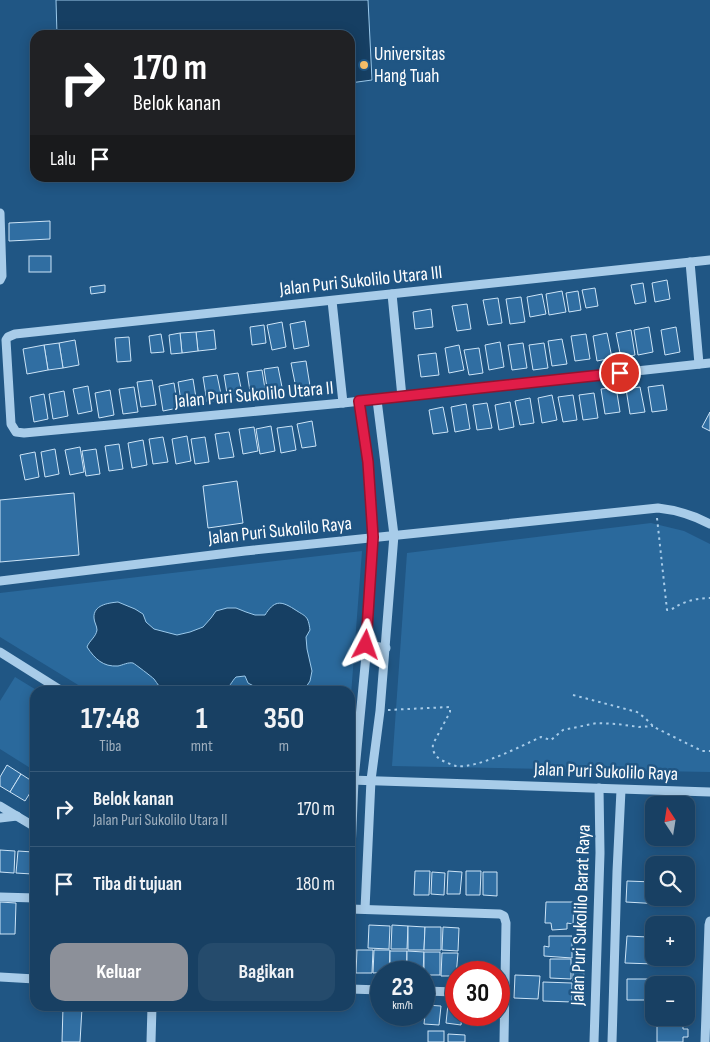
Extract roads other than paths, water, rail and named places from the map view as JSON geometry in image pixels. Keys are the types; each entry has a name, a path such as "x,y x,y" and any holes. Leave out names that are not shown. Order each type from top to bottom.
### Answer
{"street":[{"path":"0,213 2,276 0,280"},
{"name":"Jalan Puri Sukolilo Utara III","path":"12,426 6,340 15,334 710,260"},
{"path":"690,262 707,365"},
{"path":"392,294 402,397"},
{"path":"332,301 343,403"},
{"name":"Jalan Puri Sukolilo Utara II","path":"12,426 16,432 24,433 377,400 707,365"},
{"path":"377,400 394,535 386,648 371,780 369,838 357,909 500,914 504,916 506,924 504,961"},
{"path":"355,751 366,645 373,537 368,462 359,401"},
{"path":"369,476 387,474"},
{"name":"Jalan Puri Sukolilo Raya","path":"0,581 235,552 658,508 678,510 696,516 710,524"},
{"path":"366,645 386,648"},
{"path":"0,652 54,686"},
{"name":"Jalan Puri Sukolilo Raya","path":"355,780 710,792"},
{"name":"Jalan Puri Sukolilo Barat Raya","path":"594,1042 600,853 600,788"},
{"name":"Jalan Puri Sukolilo Barat Raya","path":"612,1042 617,853 621,790"},
{"path":"0,806 30,824"},
{"path":"0,818 17,816"},
{"path":"355,837 369,838"},
{"path":"600,853 617,853"},
{"path":"0,897 30,898"},
{"path":"705,1042 709,999 710,921"},
{"path":"0,978 30,979"},
{"path":"355,989 370,990"},
{"path":"151,1042 152,1011"},
{"path":"503,1026 504,1042"}],"place":[{"name":"Universitas Hang Tuah","path":"364,65"}]}
